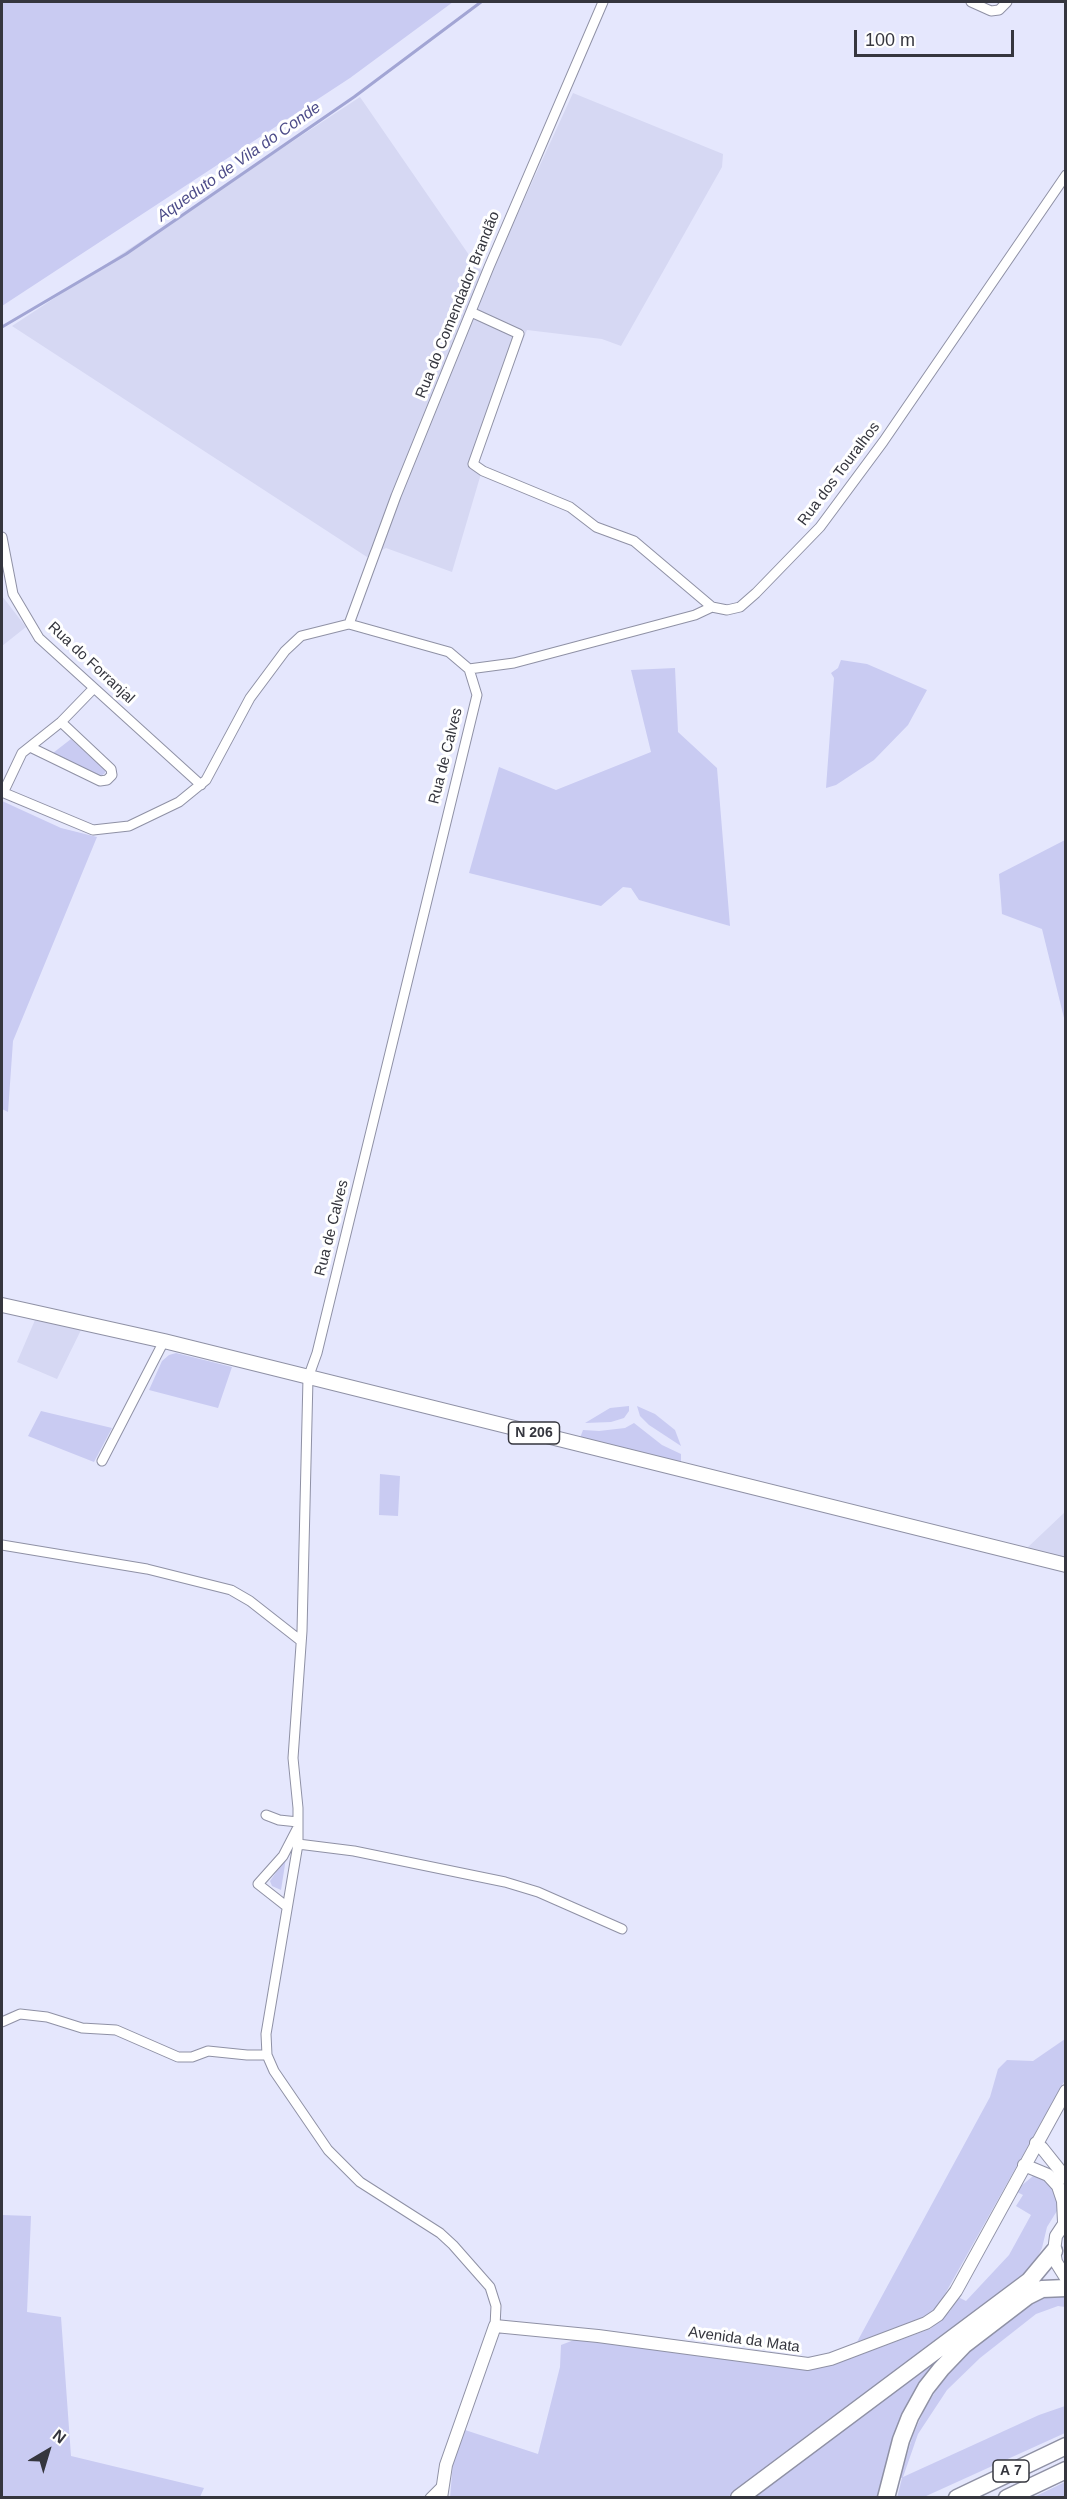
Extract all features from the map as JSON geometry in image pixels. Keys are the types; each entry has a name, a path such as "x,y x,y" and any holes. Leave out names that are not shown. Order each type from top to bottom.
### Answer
{"highway":[{"path":"739,2498 1029,2281 1054,2251"},
{"path":"886,2498 910,2417 926,2388 941,2368 964,2345 1028,2296 1042,2289 1065,2288"},
{"name":"A 7","path":"957,2498 1065,2446"},
{"name":"A 7","path":"1007,2498 1065,2470"}],"main road":[{"name":"N 206","path":"2,1305 164,1341 1065,1565"}],"street":[{"name":"Rua do Comendador Brandão","path":"349,624 396,496 471,312 603,2"},
{"path":"971,2 991,11 999,10 1007,2"},
{"name":"Rua dos Touralhos","path":"469,669 514,663 695,615 712,607 727,610 740,607 820,527 883,442 1065,175"},
{"path":"471,312 519,334 473,464 483,471 570,507 596,527 634,540 712,607"},
{"name":"Rua do Forranjal","path":"2,537 13,594 39,638 201,785"},
{"path":"94,687 61,723 22,753 2,793 93,830 129,826 179,802 201,785 206,780 250,698 285,651 301,636 349,624 448,652 469,669"},
{"name":"Rua de Calves","path":"267,2055 266,2034 298,1844 293,1758 301,1641 308,1378 320,1342 477,695 469,669"},
{"path":"30,747 100,781 107,780 112,775 111,769 61,723"},
{"path":"102,1461 164,1341"},
{"path":"2,1545 147,1569 231,1590 250,1601 301,1641"},
{"path":"266,1815 298,1825 283,1856 258,1884 286,1906"},
{"path":"298,1844 354,1851 505,1882 538,1892 622,1929"},
{"path":"2,2022 20,2014 47,2018 82,2028 117,2030 178,2057 192,2057 208,2051 267,2055 274,2071 328,2150 344,2169 360,2182 440,2233 453,2245 490,2288 496,2307 495,2326 460,2421 446,2465 442,2491 430,2498"},
{"name":"Avenida da Mata","path":"495,2326 609,2337 808,2364 831,2359 926,2323 938,2315 956,2291 1065,2091"},
{"path":"1036,2143 1065,2178"},
{"path":"1024,2165 1048,2175 1058,2186 1063,2201 1065,2222 1056,2236 1054,2251 1056,2262 1065,2278"}],"shaded area":[{"path":"2,2 453,2 350,78 2,306"},
{"path":"573,93 723,154 722,167 621,346 602,339 527,330 478,455 480,477 452,572 386,548 367,557 12,326 360,97 478,268 490,274"},
{"path":"2,596 26,627 2,646"},
{"path":"841,660 867,664 927,690 908,725 874,760 836,785 826,788 834,678 831,673 838,668"},
{"path":"675,668 678,732 717,768 730,926 639,900 631,888 623,887 601,906 469,873 499,767 556,790 651,752 631,670"},
{"path":"71,739 106,771 104,774 100,776 53,753"},
{"path":"2,801 61,828 97,837 13,1041 8,1112 2,1109"},
{"path":"1065,840 1065,1022 1042,929 1002,914 999,874"},
{"path":"35,1320 81,1330 57,1379 17,1362"},
{"path":"176,1353 232,1367 218,1408 149,1390 162,1361"},
{"path":"629,1406 629,1411 624,1418 611,1422 585,1423 610,1408"},
{"path":"637,1406 655,1414 675,1430 681,1446 649,1425 640,1416"},
{"path":"41,1411 112,1428 94,1462 28,1436"},
{"path":"634,1423 662,1445 681,1454 681,1463 580,1438 583,1430 625,1428"},
{"path":"380,1474 400,1476 398,1516 379,1515"},
{"path":"1065,1512 1065,1558 1027,1548"},
{"path":"286,1858 281,1890 272,1886 270,1881"},
{"path":"1065,2039 1065,2080 936,2310 920,2320 857,2342 990,2097 998,2069 1007,2060 1033,2061"},
{"path":"1041,2175 1052,2183 1060,2206 1047,2227 1042,2248 1035,2262 1022,2277 728,2497 450,2498 453,2462 462,2429 538,2454 560,2367 561,2345 574,2340 637,2345 814,2369 832,2365 930,2329 950,2311 958,2297 966,2301 1009,2255 1031,2215 1016,2206 1023,2195 1015,2191 1033,2176"},
{"path":"2,2215 31,2216 27,2312 61,2317 71,2456 204,2488 200,2497 2,2497"},
{"path":"1051,2294 1065,2295 1065,2307 1058,2306 1036,2314 980,2358 947,2390 918,2434 903,2477 1039,2415 1065,2406 1065,2433 924,2497 897,2498 902,2478 900,2478 913,2435 925,2408 944,2378 968,2352 1034,2302"},
{"path":"994,2314 939,2364 881,2497 749,2498"},
{"path":"1065,2482 1065,2497 1034,2497"}],"waterway":[{"name":"Aqueduto de Vila do Conde","path":"2,327 126,254 354,97 481,2"}]}
